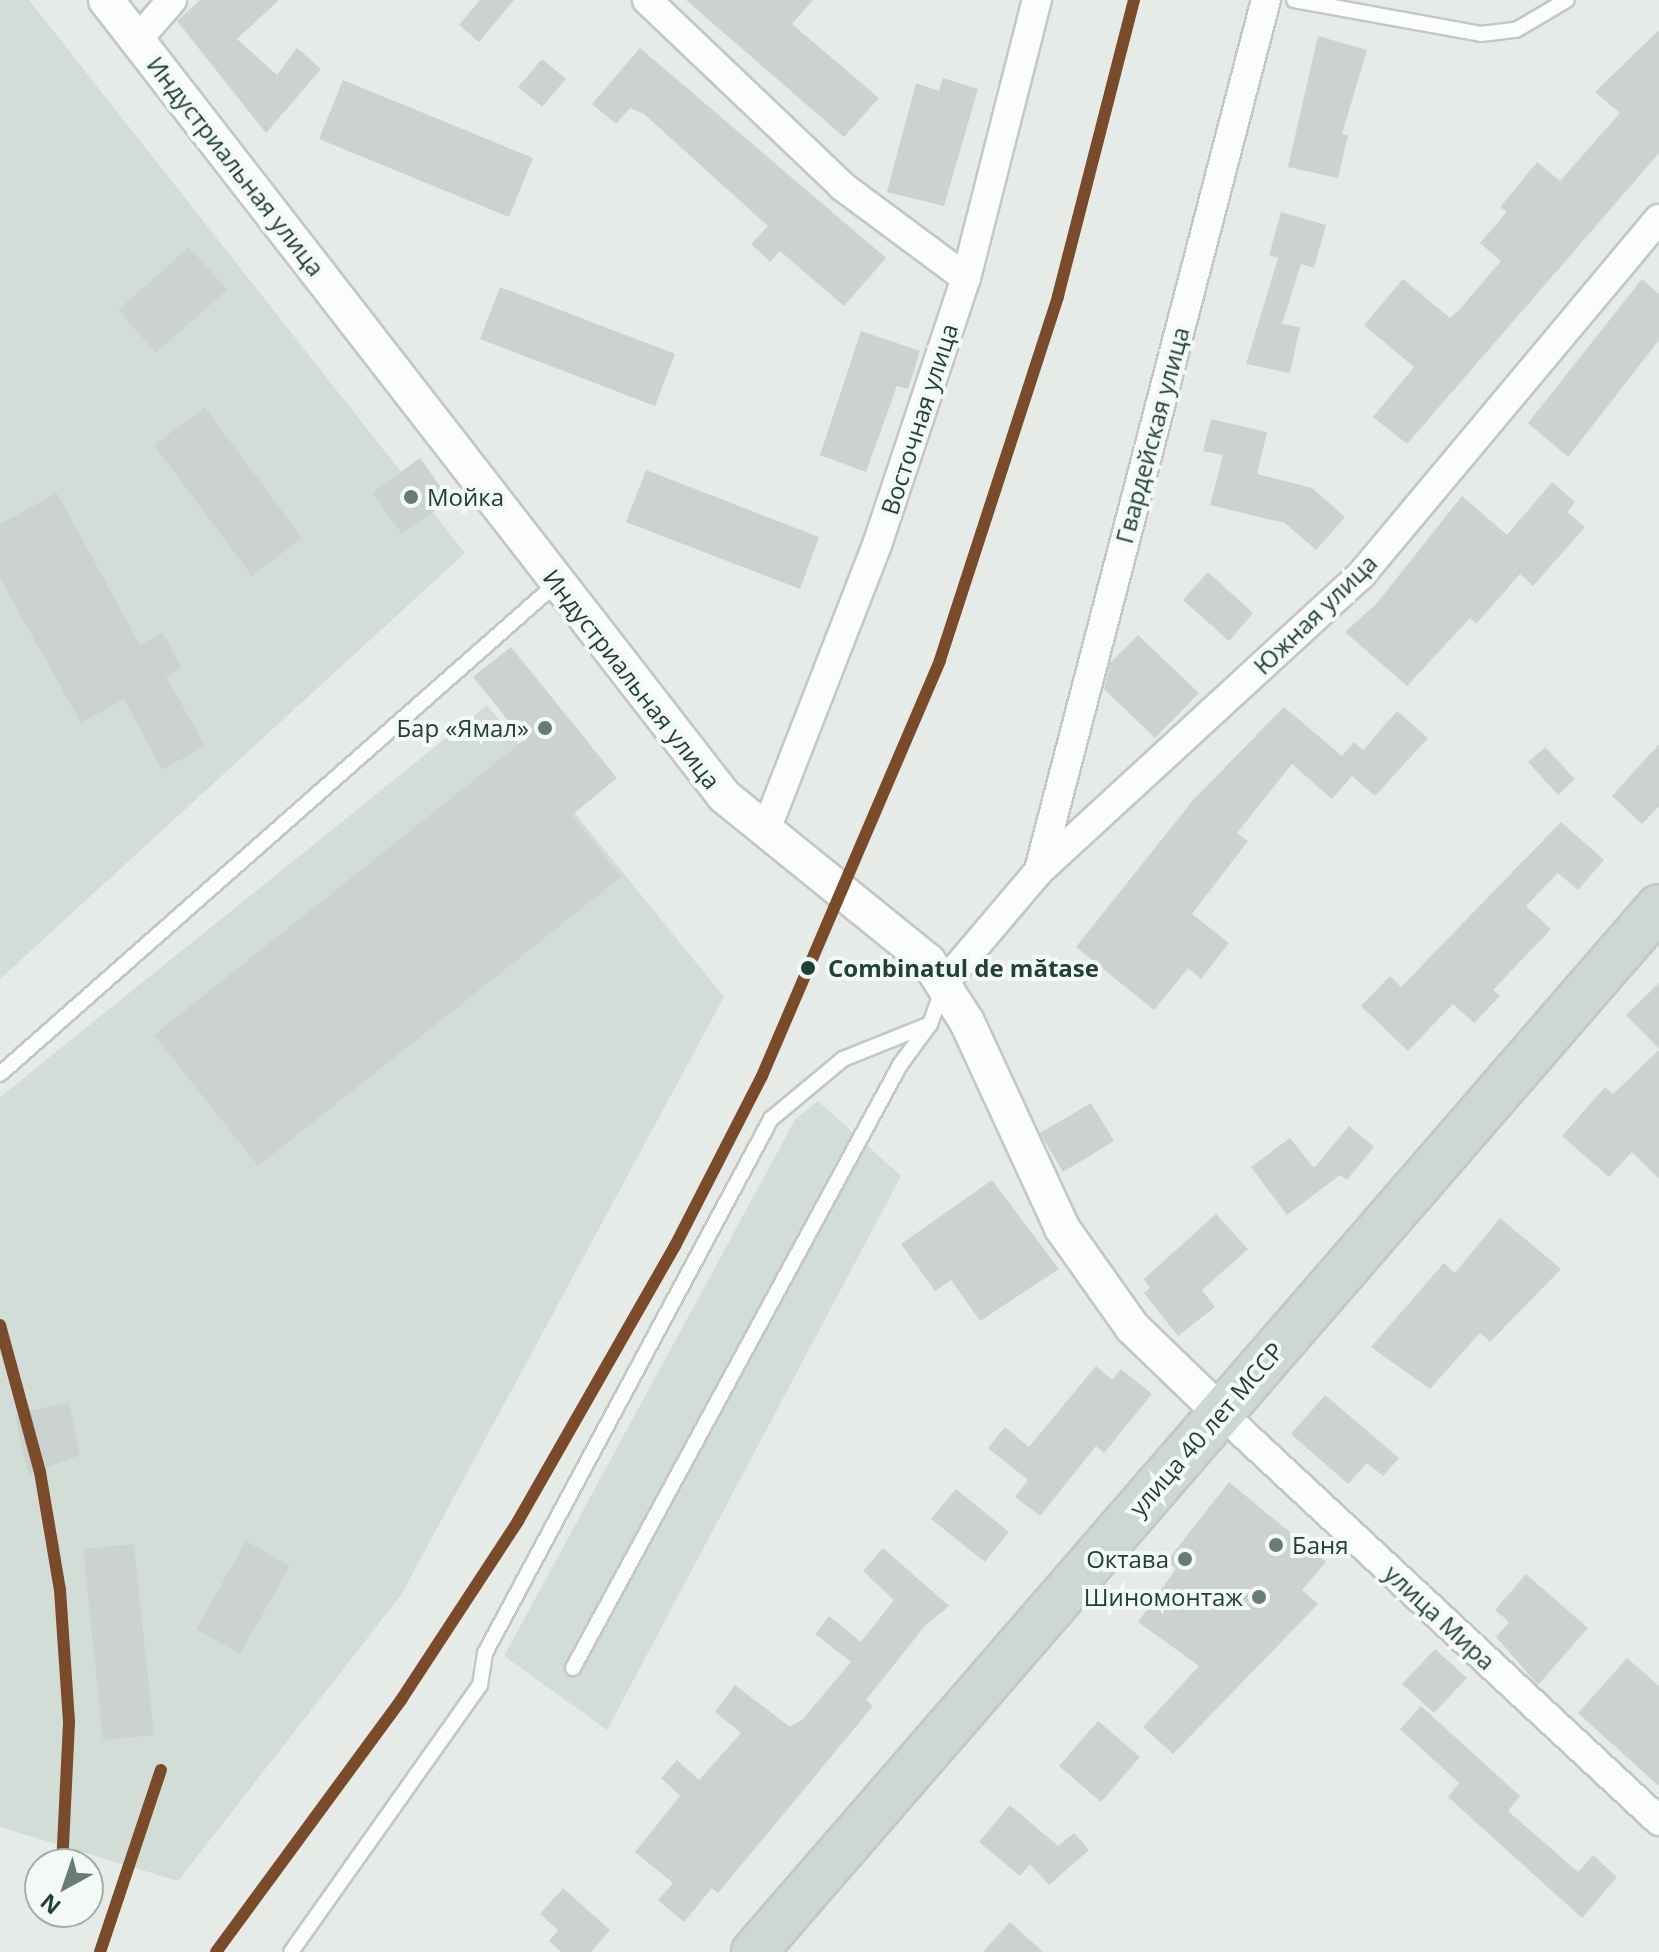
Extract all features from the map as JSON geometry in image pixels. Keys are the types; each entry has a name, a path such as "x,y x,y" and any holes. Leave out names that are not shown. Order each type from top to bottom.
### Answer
{"main road":[{"name":"улица 40 лет МССР","path":"754,1952 1659,907"}],"street":[{"name":"Индустриальная улица","path":"106,0 724,796 908,941 944,983 1062,1228 1132,1327 1220,1412"},
{"path":"138,39 172,0"},
{"path":"647,0 842,186 966,278"},
{"name":"Восточная улица","path":"767,827 877,545 966,278 1037,0"},
{"name":"Гвардейская улица","path":"1039,871 1266,0"},
{"name":"Южная улица","path":"944,983 1039,871 1361,575 1659,219"},
{"name":"улица Мира","path":"1220,1412 1659,1821"}],"lane":[{"path":"1294,0 1481,34 1516,30 1567,0"},
{"path":"0,1074 557,583"},
{"path":"573,1668 900,1065 930,1024 944,983"},
{"path":"291,1952 480,1685 485,1653 771,1119 843,1059 930,1024"}],"shaded area":[{"path":"0,0 29,0 465,553 0,979"},
{"path":"487,705 724,997 401,1595 178,1881 104,1859 104,1848 69,1848 0,1827 0,1097"},
{"path":"818,1101 901,1176 607,1730 504,1656 795,1120"}],"building":[{"path":"200,0 279,0 237,39 277,75 297,48 321,69 266,133 177,21"},
{"path":"480,0 514,0 479,42 459,25"},
{"path":"686,0 813,0 792,24 879,98 844,137"},
{"path":"1659,30 1659,153 1407,444 1373,417 1414,367 1364,325 1403,279 1450,318 1459,310 1501,261 1480,243 1507,212 1500,207 1537,162 1560,181 1620,113 1595,92"},
{"path":"1318,36 1367,50 1342,134 1348,135 1338,178 1288,167"},
{"path":"640,48 886,258 844,306 780,251 770,262 751,244 768,226 644,114 630,108 616,124 592,104"},
{"path":"542,59 566,79 542,107 518,87"},
{"path":"943,78 978,89 944,206 887,192 916,83 939,91"},
{"path":"343,80 533,158 509,217 319,139"},
{"path":"1281,212 1326,225 1314,268 1301,264 1282,324 1300,327 1290,373 1246,364 1278,258 1269,255"},
{"path":"189,247 227,290 156,353 118,310"},
{"path":"1642,279 1659,294 1659,340 1568,457 1528,423"},
{"path":"500,287 675,354 655,406 480,339"},
{"path":"861,331 920,351 908,389 897,386 866,472 820,455"},
{"path":"205,407 302,538 252,576 154,445"},
{"path":"1211,419 1267,432 1257,474 1312,488 1345,517 1316,550 1285,523 1210,505 1223,455 1203,451"},
{"name":"Мойка","path":"420,458 450,500 402,534 372,493"},
{"path":"646,470 819,537 800,589 626,522"},
{"path":"1552,482 1575,502 1567,512 1585,527 1533,586 1520,574 1476,624 1470,618 1407,686 1345,632 1377,603 1462,496 1507,535"},
{"path":"57,493 140,645 162,633 182,667 166,676 205,746 162,770 124,699 81,723 0,578 0,524"},
{"path":"1208,572 1253,613 1229,641 1183,600"},
{"path":"1138,635 1199,693 1155,738 1104,689 1110,663"},
{"path":"511,647 617,778 572,815 621,877 258,1166 154,1035 524,740 473,677"},
{"path":"1284,707 1342,756 1354,742 1363,750 1397,711 1428,738 1375,796 1352,776 1332,799 1292,764 1237,833 1248,841 1192,914 1229,943 1201,979 1188,968 1154,1010 1076,947 1194,799"},
{"path":"1659,744 1659,806 1642,824 1612,796"},
{"path":"1545,747 1575,779 1558,795 1528,762"},
{"path":"1561,822 1604,860 1578,890 1558,873 1526,906 1551,929 1493,990 1500,996 1474,1023 1453,1004 1408,1051 1361,1006 1390,976 1401,987"},
{"path":"1659,983 1659,1049 1626,1015"},
{"path":"1659,1050 1659,1179 1632,1152 1609,1177 1562,1136 1605,1087 1613,1094"},
{"path":"1091,1103 1114,1141 1063,1172 1040,1133"},
{"path":"1349,1126 1374,1147 1347,1180 1340,1175 1287,1215 1251,1167 1290,1138 1314,1168"},
{"path":"992,1180 1059,1269 980,1321 951,1280 935,1291 901,1244"},
{"path":"1216,1214 1248,1249 1202,1290 1215,1307 1178,1336 1144,1293 1150,1288 1144,1279"},
{"path":"1500,1218 1561,1269 1490,1342 1480,1333 1430,1389 1371,1347 1444,1263 1455,1273"},
{"path":"1096,1366 1112,1380 1121,1369 1152,1394 1104,1453 1096,1446 1040,1516 1015,1497 1028,1480 988,1448 1005,1427 1029,1447"},
{"path":"1325,1395 1399,1458 1383,1476 1367,1463 1348,1484 1291,1434"},
{"path":"69,1402 80,1455 28,1475 15,1414"},
{"path":"1229,1482 1326,1562 1302,1590 1318,1604 1173,1754 1143,1727 1199,1666 1138,1622 1176,1569 1167,1561"},
{"path":"956,1489 1009,1532 985,1562 931,1519"},
{"path":"246,1541 290,1566 240,1654 196,1629"},
{"path":"134,1544 154,1735 103,1740 83,1549"},
{"path":"883,1548 949,1606 924,1627 866,1700 873,1706 718,1893 712,1888 684,1922 658,1900 673,1883 635,1852 680,1796 661,1778 677,1760 699,1780 741,1733 715,1712 735,1685 790,1727 803,1719 851,1662 815,1634 829,1616 861,1642 894,1600 863,1571"},
{"path":"1526,1574 1588,1628 1538,1685 1496,1637 1509,1622 1495,1610"},
{"path":"1435,1649 1467,1678 1434,1713 1402,1684"},
{"path":"1627,1658 1659,1686 1659,1786 1578,1713"},
{"path":"1421,1706 1520,1796 1508,1811 1578,1872 1593,1855 1617,1877 1582,1918 1448,1797 1459,1783 1400,1729"},
{"path":"1098,1721 1140,1757 1101,1802 1059,1766"},
{"path":"1010,1805 1058,1846 1074,1833 1089,1850 1049,1885 1030,1864 1020,1876 979,1842"},
{"path":"563,1888 610,1930 591,1952 561,1952 549,1941 558,1930 540,1914"},
{"path":"1010,1922 1043,1952 983,1952"}],"transit line":[{"path":"216,1952 401,1700 518,1521 675,1246 762,1076 940,660 1058,296 1134,0"},
{"path":"0,1325 40,1472 60,1590 69,1723 63,1848"},
{"path":"100,1952 161,1770"}],"place":[{"name":"Мойка","path":"411,497"},
{"name":"Бар «Ямал»","path":"545,728"},
{"name":"Combinatul de mătase","path":"808,968"},
{"name":"Баня","path":"1276,1545"},
{"name":"Октава","path":"1185,1559"},
{"name":"Шиномонтаж","path":"1259,1597"}]}
